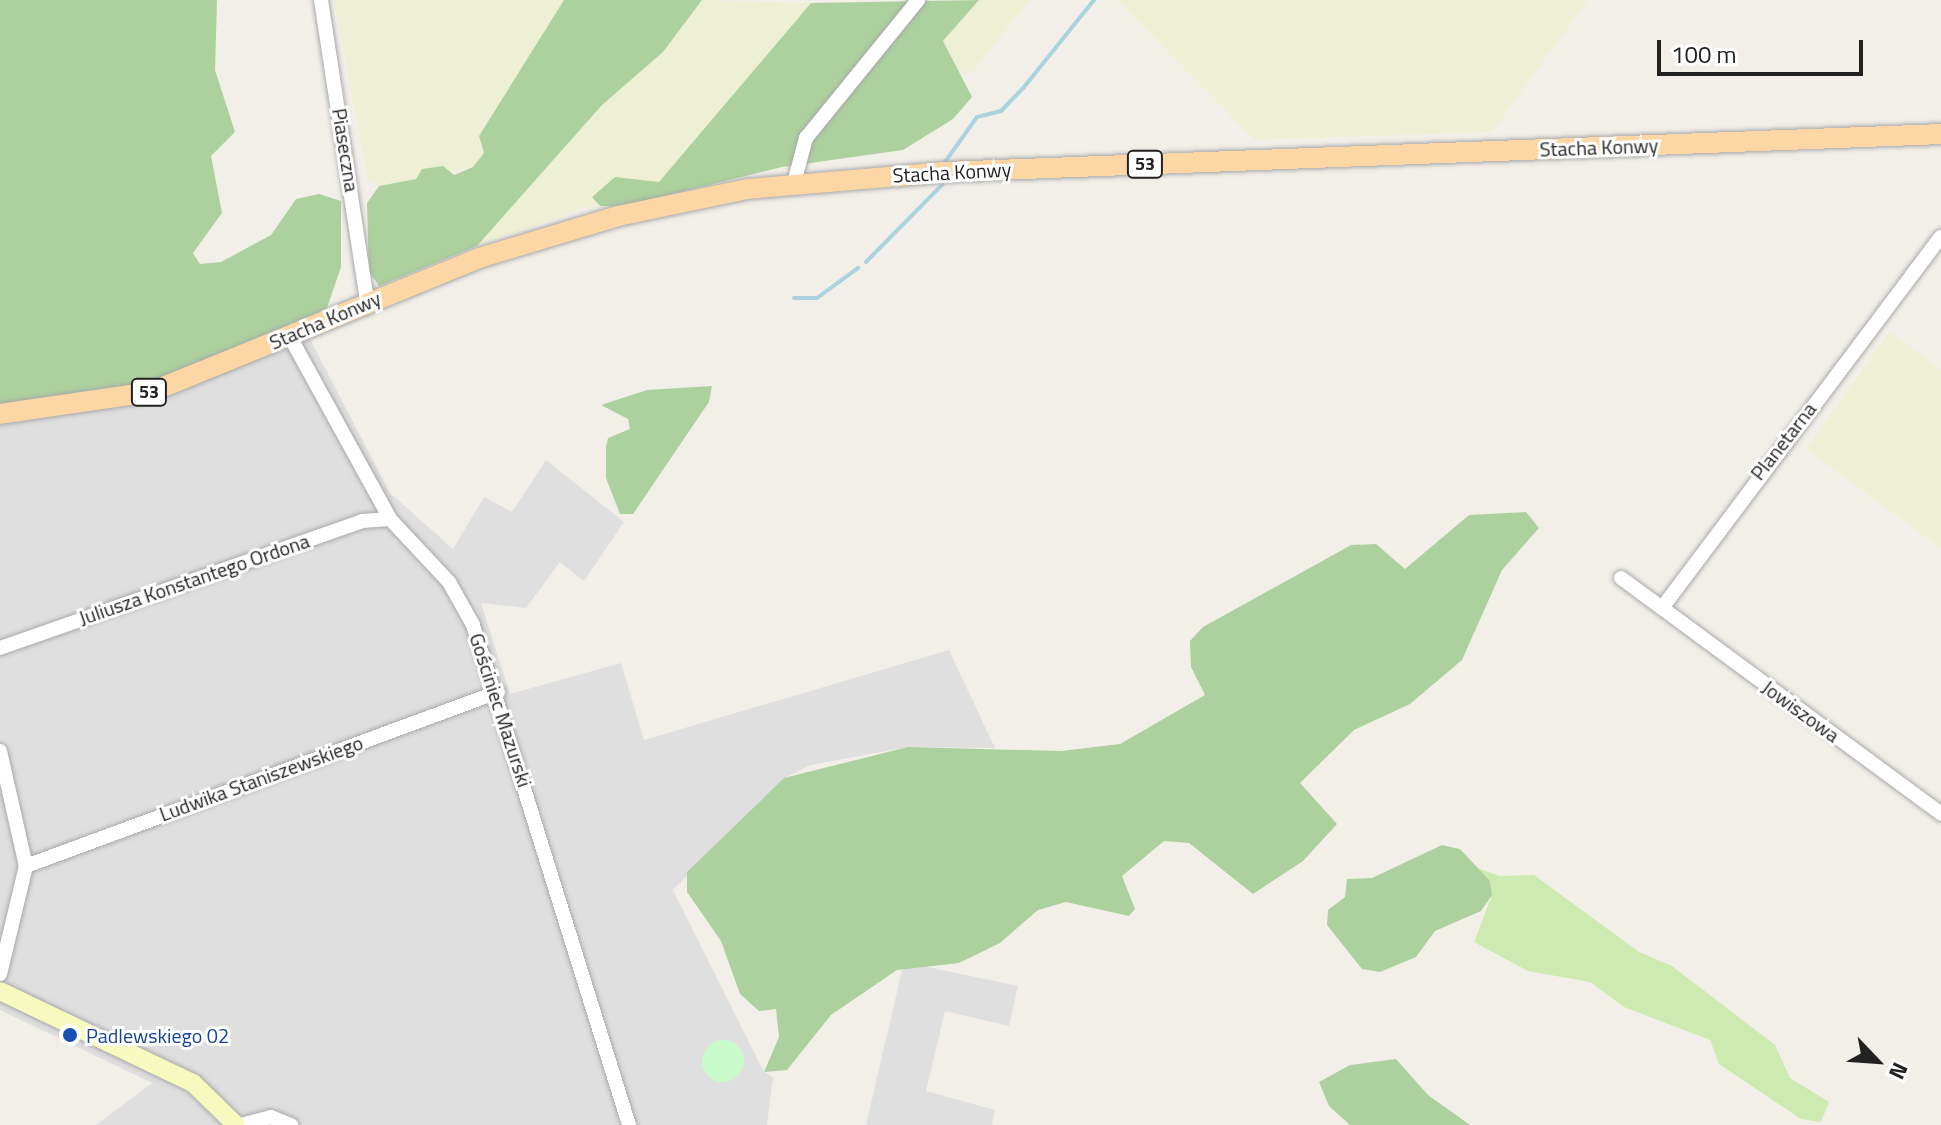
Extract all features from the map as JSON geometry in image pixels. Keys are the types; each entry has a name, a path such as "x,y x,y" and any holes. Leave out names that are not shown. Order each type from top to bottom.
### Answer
{"main road":[{"name":"Stacha Konwy","path":"0,414 139,395 367,301 607,219 794,183 1941,134"}],"street":[{"name":"Piaseczna","path":"321,0 367,301"},
{"path":"794,183 806,138 918,0"},
{"name":"Planetarna","path":"1662,608 1726,514 1941,237"},
{"name":"Gościniec Mazurski","path":"289,335 390,519 457,594 498,692 629,1125"},
{"name":"Juliusza Konstantego Ordona","path":"0,648 362,521 390,519"},
{"path":"1621,578 1662,608"},
{"name":"Jowiszowa","path":"1662,608 1941,814"},
{"name":"Ludwika Staniszewskiego","path":"26,866 498,692"},
{"path":"0,751 26,866 0,974"},
{"path":"0,991 193,1083 238,1125 260,1117 291,1125"}],"shaded area":[{"path":"300,320 390,493 453,549 484,497 512,512 546,460 624,522 584,581 560,562 526,608 481,603 510,694 621,663 644,740 949,650 995,748 908,747 811,765 784,778 673,890 764,1072 773,1077 767,1125 96,1125 152,1083 0,1010 0,406 160,383"},
{"path":"904,962 1018,986 1009,1026 945,1011 926,1091 995,1110 992,1125 866,1125"}],"green space":[{"path":"0,0 217,0 215,70 235,132 211,156 222,213 193,253 200,264 221,262 271,235 296,199 319,194 341,201 341,267 327,308 160,383 0,406"},
{"path":"334,0 564,0 479,136 484,153 473,167 379,186 368,180"},
{"path":"564,0 702,0 663,52 602,105 477,246 379,286 369,271 367,203 379,186 416,179 422,169 443,166 454,175 473,167 484,153 479,136"},
{"path":"702,0 811,3 659,182 477,246 602,105 663,52"},
{"path":"979,0 1029,0 972,73 958,70 943,41"},
{"path":"979,0 943,41 972,97 953,119 903,150 782,167 623,206 600,206 592,197 615,177 659,182 811,3"},
{"path":"1117,0 1588,0 1492,132 1255,140"},
{"path":"1890,331 1941,370 1941,548 1806,449"},
{"path":"712,386 709,402 633,514 620,514 606,478 606,447 608,438 630,429 628,419 601,405 647,390"},
{"path":"1526,512 1539,528 1502,570 1462,660 1410,704 1354,730 1300,783 1337,824 1303,861 1253,894 1189,843 1164,841 1122,876 1135,909 1129,916 1066,902 1038,910 1000,943 959,963 897,970 831,1015 787,1070 764,1072 779,1037 776,1009 759,1011 740,994 721,941 687,892 687,872 784,778 908,747 1061,751 1120,744 1205,695 1191,667 1190,641 1203,627 1351,545 1376,544 1405,569 1469,515"},
{"path":"1442,845 1460,849 1490,881 1492,895 1481,911 1435,931 1416,957 1380,972 1362,969 1327,925 1328,910 1345,897 1347,879 1372,878"},
{"path":"1475,867 1500,876 1534,875 1639,952 1672,966 1775,1045 1790,1078 1829,1102 1821,1122 1801,1119 1719,1064 1710,1040 1624,1007 1590,982 1528,971 1474,942 1492,895 1490,881"},
{"path":"723,1040 738,1046 744,1061 738,1076 723,1082 708,1076 702,1061 708,1046"},
{"path":"1396,1059 1428,1095 1470,1125 1350,1125 1329,1106 1319,1082 1350,1065"}],"waterway":[{"path":"945,162 977,117 1001,111 1024,87 1094,0"},
{"path":"866,262 943,184"},
{"path":"794,298 817,298 858,268"}],"place":[{"name":"Padlewskiego 02","path":"70,1035"}]}
